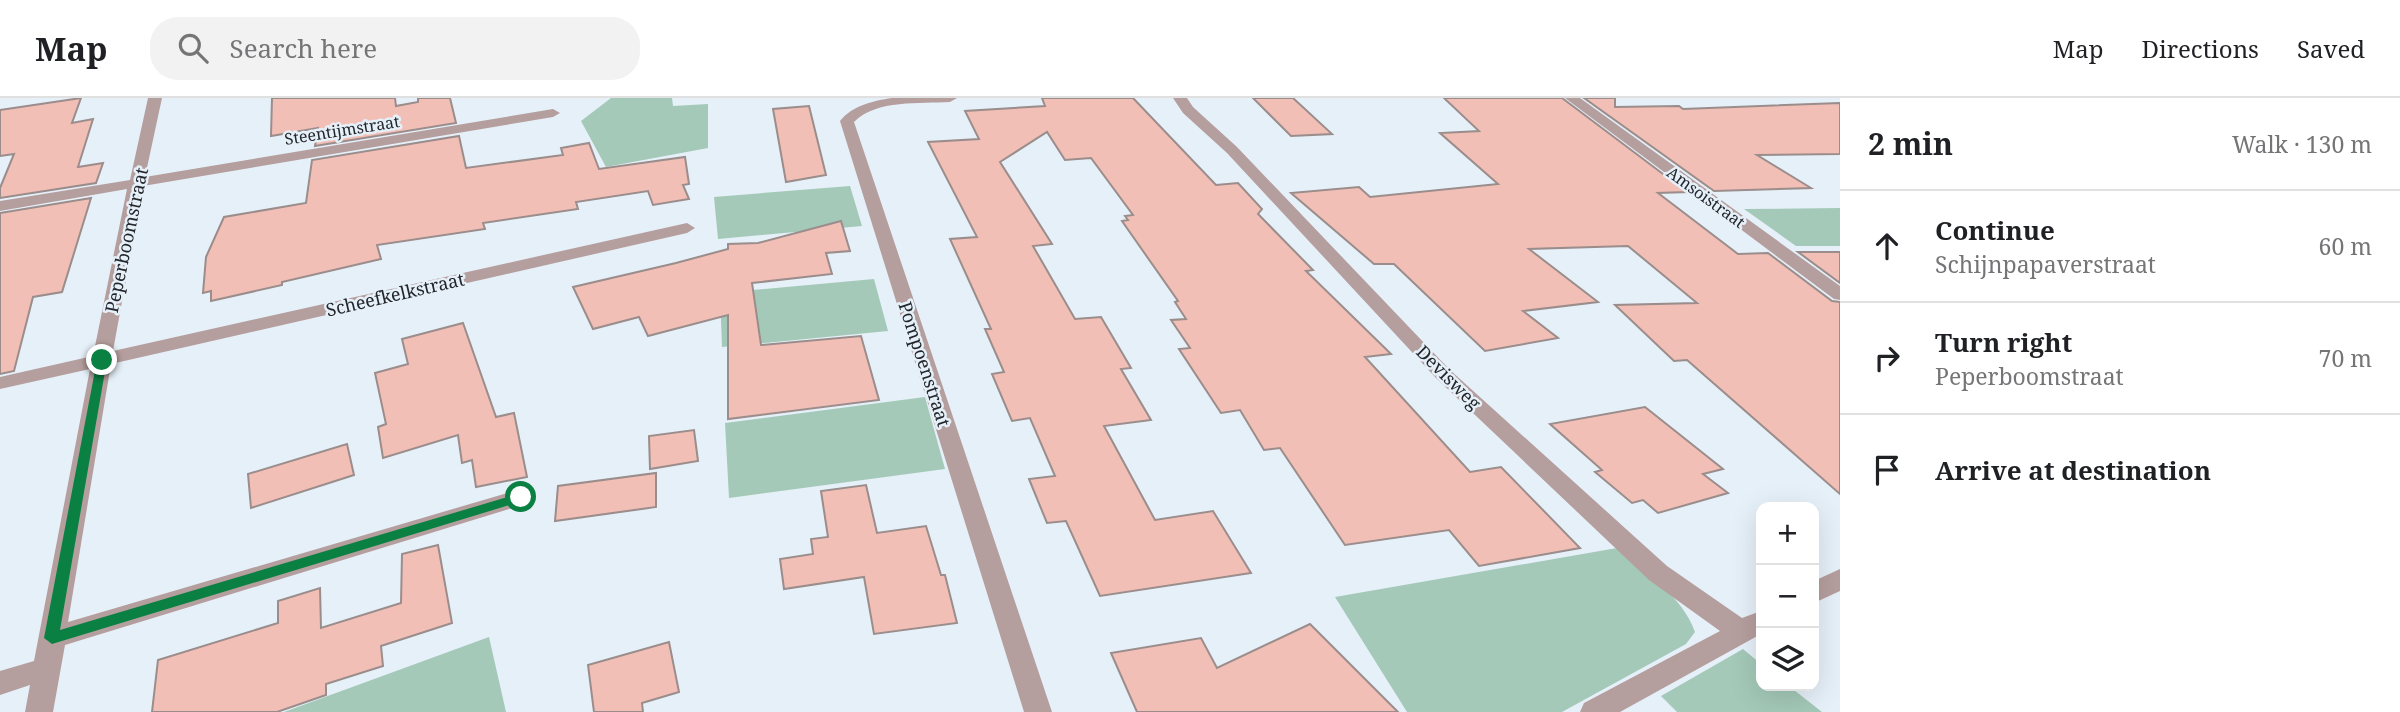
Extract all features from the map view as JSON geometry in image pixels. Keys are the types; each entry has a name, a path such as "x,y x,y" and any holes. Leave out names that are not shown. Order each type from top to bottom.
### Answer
{"street":[{"name":"Peperboomstraat","path":"39,712 102,360 155,98"},
{"name":"Pompoenstraat","path":"950,98 855,106 848,121 1038,712"},
{"name":"Devisweg","path":"1180,98 1188,110 1232,150 1443,374 1658,573 1751,626"},
{"name":"Amsoistraat","path":"1572,98 1840,295"},
{"name":"Steentijmstraat","path":"0,206 553,113"},
{"name":"Scheefkelkstraat","path":"0,383 687,228"},
{"path":"52,638 521,497"},
{"path":"1819,590 1840,579"},
{"path":"1594,712 1751,626"},
{"path":"0,683 48,668"}],"green space":[{"path":"611,98 672,98 673,106 708,104 708,148 606,167 581,121"},
{"path":"850,186 862,226 718,239 714,197"},
{"path":"1840,208 1840,246 1796,246 1744,209"},
{"path":"874,279 888,331 722,347 720,293"},
{"path":"925,397 945,469 729,498 725,423"},
{"path":"1617,548 1672,596 1695,632 1686,644 1562,712 1407,712 1335,597"},
{"path":"489,637 506,712 284,712"},
{"path":"1743,649 1756,660 1756,691 1795,691 1822,712 1677,712 1661,696"}],"building":[{"path":"81,98 72,123 93,119 78,167 103,163 96,183 0,198 0,188 14,154 0,156 0,110"},
{"path":"272,98 395,98 396,106 418,102 418,98 450,98 456,123 315,146 318,128 271,136"},
{"path":"1042,98 1133,98 1216,185 1238,183 1262,209 1258,214 1313,270 1306,271 1391,354 1365,357 1470,472 1501,467 1580,548 1479,566 1449,530 1345,545 1280,448 1264,450 1240,410 1221,413 1179,349 1190,348 1171,320 1186,319 1175,302 1178,301 1122,221 1128,220 1125,216 1133,215 1091,158 1065,160 1047,132 1000,162 1052,244 1033,246 1075,319 1101,317 1131,368 1121,369 1151,420 1104,426 1155,520 1213,511 1251,573 1100,596 1066,521 1047,523 1029,479 1055,476 1030,418 1012,421 992,374 1004,372 985,329 991,329 950,239 977,237 928,142 979,139 965,111 1045,106"},
{"path":"1253,98 1293,98 1332,134 1291,136"},
{"path":"1444,98 1562,98 1687,192 1658,193 1738,254 1768,253 1832,301 1840,302 1840,494 1687,360 1674,361 1615,305 1697,303 1628,246 1529,249 1598,302 1523,311 1558,338 1485,351 1394,264 1374,264 1291,193 1359,187 1370,197 1498,184 1440,133 1479,131"},
{"path":"1584,98 1615,98 1615,107 1679,106 1683,109 1840,103 1840,154 1757,155 1811,188 1714,191"},
{"path":"809,106 826,175 786,182 773,109"},
{"path":"459,136 466,168 563,155 561,148 589,143 599,169 685,157 689,184 683,185 689,199 653,205 648,191 576,202 578,209 483,223 485,229 377,245 381,259 282,282 282,285 211,301 211,291 203,293 206,257 224,217 306,203 312,160"},
{"path":"91,198 62,292 33,297 14,371 0,374 0,213"},
{"path":"841,221 850,251 826,253 832,274 752,283 761,345 861,336 879,400 728,419 728,315 648,336 639,317 593,329 573,287 728,249 728,244 758,243"},
{"path":"1798,252 1840,252 1840,283"},
{"path":"463,323 496,417 514,413 527,477 476,487 472,460 462,463 458,435 383,458 378,427 386,424 375,373 408,364 402,339"},
{"path":"1645,407 1723,469 1703,474 1728,493 1658,513 1643,500 1632,503 1595,472 1602,470 1550,424"},
{"path":"694,430 698,461 650,469 649,436"},
{"path":"347,444 354,475 251,508 248,474"},
{"path":"656,473 656,507 555,521 558,486"},
{"path":"866,485 877,533 926,526 941,575 945,575 957,623 874,634 864,577 784,589 780,559 813,554 811,539 828,537 821,491"},
{"path":"438,545 452,623 381,646 383,666 326,684 326,695 277,712 152,712 158,660 278,623 278,601 320,588 321,628 401,603 402,554"},
{"path":"1310,624 1398,712 1137,712 1111,653 1201,638 1217,668"},
{"path":"669,642 679,692 642,703 643,712 594,712 588,665"}],"route":[{"path":"102,360 52,638 521,497"}]}
